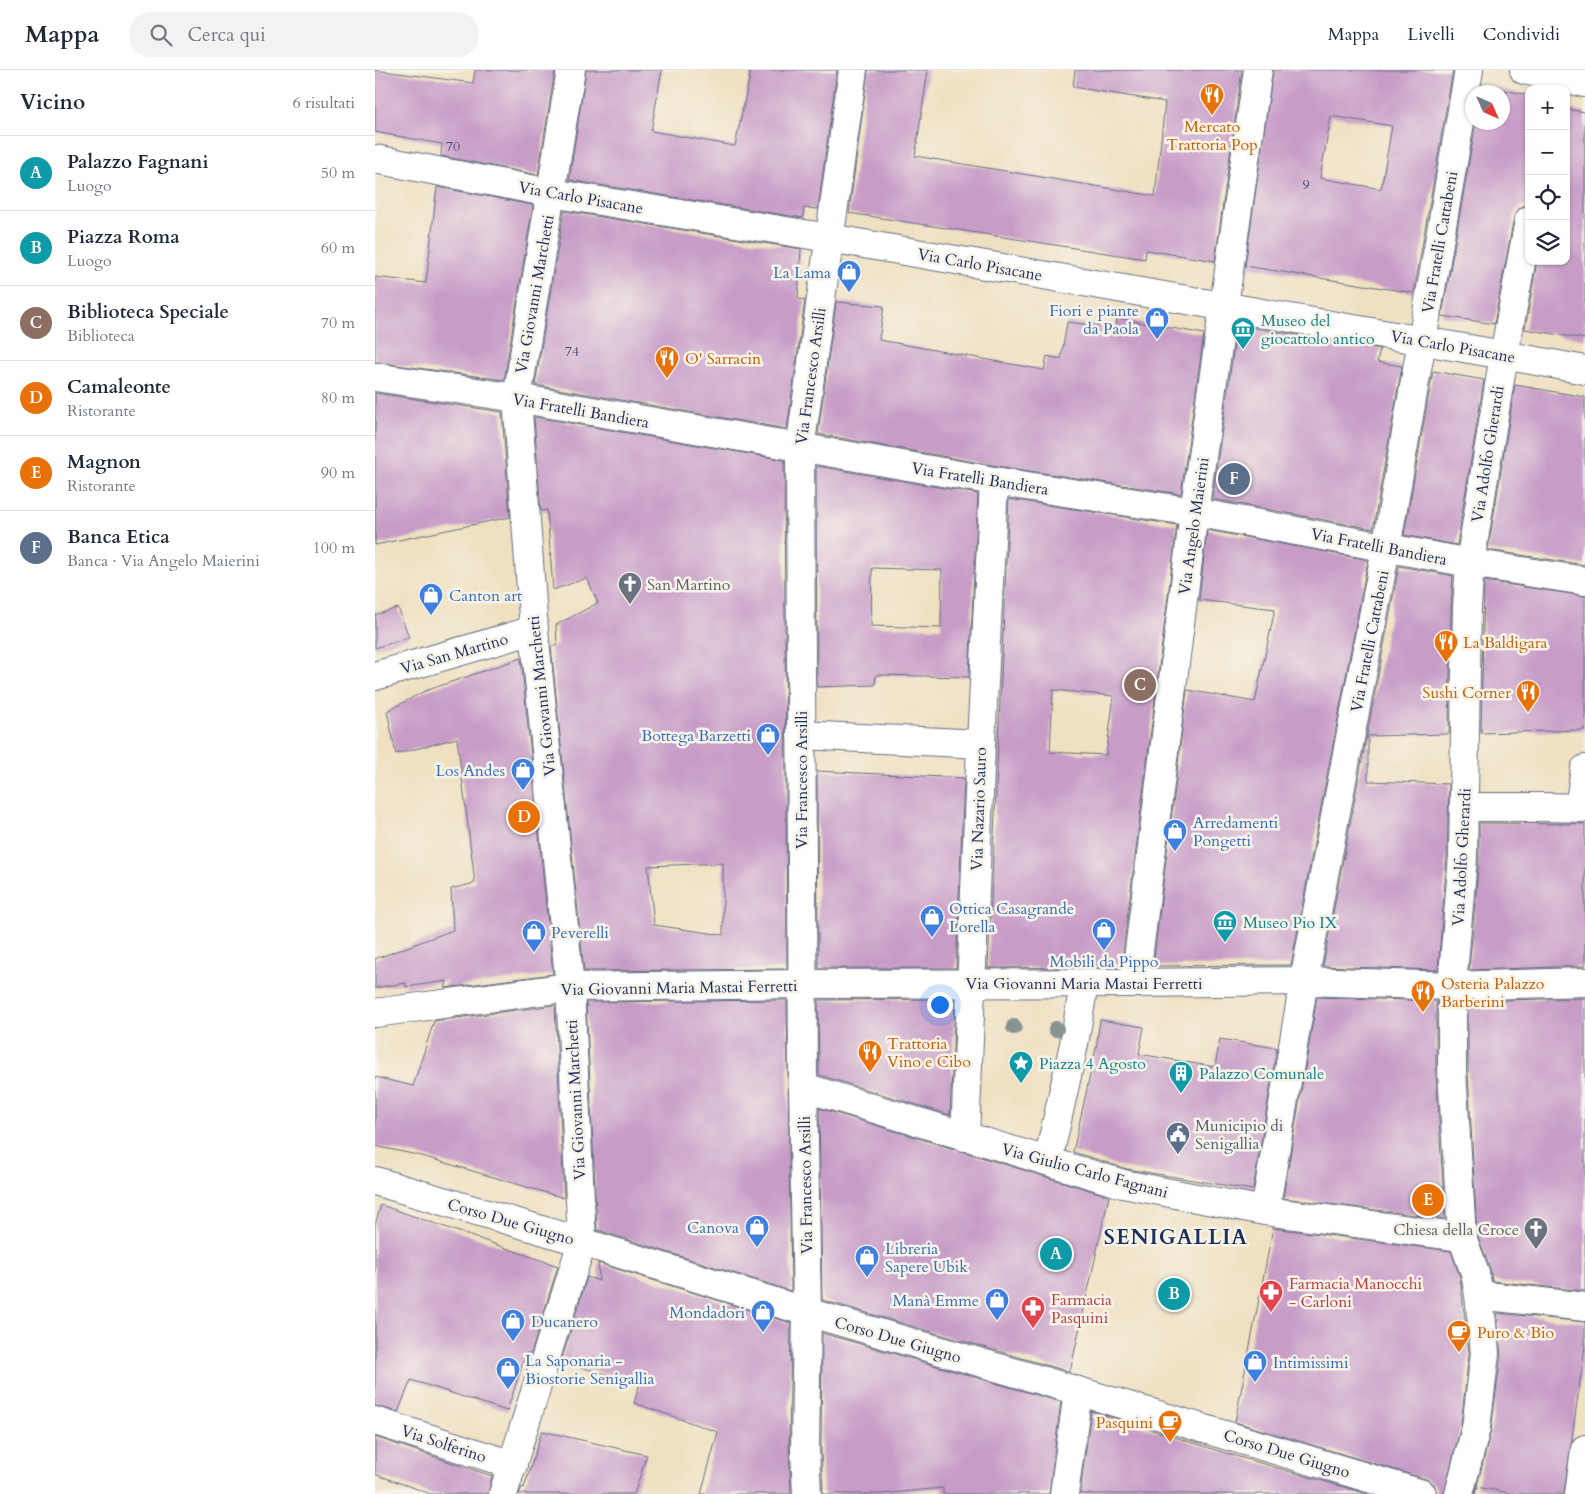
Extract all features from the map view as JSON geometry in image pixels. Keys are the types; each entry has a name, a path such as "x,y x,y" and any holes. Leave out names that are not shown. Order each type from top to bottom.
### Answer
{"street":[{"name":"Via Giovanni Marchetti","path":"503,1494 582,1242 570,987 534,630 517,398 571,70"},
{"name":"Via Francesco Arsilli","path":"807,1494 805,1450 807,1312 803,1087 800,449 853,70"},
{"name":"Via Angelo Maierini","path":"1135,984 1194,512 1258,70"},
{"name":"Via Fratelli Cattabeni","path":"1265,1211 1304,981 1387,548 1469,70"},
{"path":"1524,70 1554,83 1585,83"},
{"name":"Via Carlo Pisacane","path":"375,160 551,193 829,238 1504,354 1585,370"},
{"name":"Via Adolfo Gherardi","path":"1459,1494 1476,1428 1485,1353 1475,1273 1462,1237 1452,1071 1452,986 1463,857 1467,607 1470,563 1504,354 1525,241"},
{"name":"Via Fratelli Bandiera","path":"375,377 517,398 800,449 1194,512 1470,563 1585,581"},
{"name":"Via Nazario Sauro","path":"965,1137 981,744 995,481"},
{"name":"Via San Martino","path":"375,676 534,630"},
{"path":"801,735 981,744"},
{"path":"1464,807 1541,806 1582,808 1585,769"},
{"name":"Via Giovanni Maria Mastai Ferretti","path":"375,1014 570,987 803,984 1135,984 1304,981 1452,986 1585,982"},
{"path":"1048,1161 1074,1044 1084,984"},
{"name":"Via Giulio Carlo Fagnani","path":"803,1087 1123,1184 1265,1211 1462,1237"},
{"name":"Corso Due Giugno","path":"376,1186 582,1242 807,1312 1422,1494"},
{"path":"1479,1295 1585,1307"},
{"path":"1064,1494 1078,1391"},
{"name":"Via Solferino","path":"375,1421 513,1465"},
{"path":"1579,1494 1585,1449"}],"building":[{"path":"375,70 473,83 475,70 555,70 538,175 441,156 442,144 375,132"},
{"path":"586,70 662,70 651,131 735,146 751,70 837,70 818,209 804,208 803,218 569,180"},
{"path":"868,70 928,70 915,156 1155,196 1165,102 1073,87 1075,70 1242,70 1215,261 1146,250 1145,259 849,213"},
{"path":"1273,70 1453,70 1414,293 1245,266","holes":["1331,116 1392,126 1381,189 1320,178"]},
{"path":"1510,91 1525,94 1525,206 1517,210 1514,217 1494,324 1442,316 1475,130 1510,130"},
{"path":"1570,110 1585,112 1585,339 1525,329 1536,265 1570,265"},
{"path":"437,187 533,205 504,380 375,362 375,277 426,283"},
{"path":"564,211 801,249 798,299 805,300 787,429 535,385"},
{"path":"836,302 884,306 879,340 1044,370 1047,356 1061,359 1067,322 1116,328 1117,318 1204,334 1181,494 997,466 818,434"},
{"path":"1237,325 1380,349 1377,362 1402,366 1373,529 1212,499"},
{"path":"1433,371 1484,380 1457,545 1404,535"},
{"path":"1515,385 1585,397 1585,565 1488,550"},
{"path":"375,393 502,412 510,517 375,545"},
{"path":"534,417 784,460 787,969 584,971 551,647 557,645 556,625 598,603 587,578 553,590 547,510 541,511","holes":["723,863 723,935 654,925 648,866"]},
{"path":"816,466 978,494 969,677 876,675 875,685 817,687","holes":["872,568 942,570 941,628 871,626"]},
{"path":"1009,499 1177,525 1121,967 988,968","holes":["1053,690 1114,696 1106,755 1050,752"]},
{"path":"1207,530 1368,560 1291,965 1153,966 1187,690 1255,702 1275,609 1199,600"},
{"path":"1399,566 1453,576 1449,734 1368,736 1368,781 1449,784 1447,856 1438,970 1323,966"},
{"path":"1484,581 1585,596 1584,730 1481,733"},
{"path":"398,608 409,637 375,648 375,615"},
{"path":"521,658 553,974 445,988 447,981 406,987 406,983 375,988 375,959 453,930 451,889 475,883 457,738 396,754 387,711 425,691"},
{"path":"817,771 964,778 956,968 818,968"},
{"path":"1479,823 1585,824 1585,966 1469,970 1479,858"},
{"path":"1317,997 1436,1001 1436,1072 1445,1219 1283,1198"},
{"path":"1585,998 1585,1291 1492,1281 1490,1268 1477,1234 1468,1071 1468,1001"},
{"path":"955,999 950,1115 819,1075 818,1000"},
{"path":"787,1000 791,1291 597,1230 586,1002"},
{"path":"555,1005 564,1198 422,1156 375,1146 375,1077 413,1086 434,1021"},
{"name":"Palazzo Comunale","path":"1100,1020 1144,1027 1139,1054 1215,1067 1220,1039 1277,1048 1253,1190 1127,1169 1073,1152 1096,1048"},
{"path":"819,1108 1109,1196 1070,1372 822,1300"},
{"path":"381,1205 558,1266 531,1354 526,1353 507,1411 411,1380 398,1412 375,1406 375,1225"},
{"path":"1273,1228 1451,1251 1460,1277 1469,1353 1461,1425 1444,1494 1437,1494 1434,1484 1426,1479 1235,1422"},
{"path":"598,1263 791,1323 789,1450 791,1494 701,1494 718,1432 634,1403 640,1383 561,1362 587,1277 599,1281"},
{"path":"1497,1313 1585,1322 1585,1346 1564,1494 1515,1494 1477,1487 1475,1494 1491,1430 1501,1355"},
{"path":"822,1333 1061,1402 1049,1494 943,1494 943,1488 881,1494 823,1494 821,1450"},
{"path":"1091,1411 1229,1454 1368,1494 1080,1494"},
{"path":"542,1431 647,1455 634,1494 519,1494 522,1487 524,1488"},
{"path":"375,1437 492,1476 488,1494 431,1494 375,1474"}],"place":[{"name":"Mercato Trattoria Pop","path":"1212,116"},
{"name":"La Lama","path":"849,293"},
{"name":"Fiori e piante da Paola","path":"1157,340"},
{"name":"Museo del giocattolo antico","path":"1243,350"},
{"name":"O' Sarracin","path":"667,379"},
{"name":"Banca Etica","path":"1234,479"},
{"name":"San Martino","path":"630,605"},
{"name":"Canton art","path":"431,616"},
{"name":"La Baldigara","path":"1446,663"},
{"name":"Biblioteca Speciale","path":"1140,685"},
{"name":"Sushi Corner","path":"1528,713"},
{"name":"Bottega Barzetti","path":"768,756"},
{"name":"Los Andes","path":"523,791"},
{"name":"Camaleonte","path":"524,817"},
{"name":"Arredamenti Pongetti","path":"1175,852"},
{"name":"Ottica Casagrande Lorella","path":"932,938"},
{"name":"Museo Pio IX","path":"1225,943"},
{"name":"Mobili da Pippo","path":"1104,951"},
{"name":"Peverelli","path":"534,953"},
{"name":"Osteria Palazzo Barberini","path":"1423,1013"},
{"name":"Trattoria Vino e Cibo","path":"870,1073"},
{"name":"Piazza 4 Agosto","path":"1021,1084"},
{"name":"Palazzo Comunale","path":"1181,1094"},
{"name":"Municipio di Senigallia","path":"1178,1155"},
{"name":"Magnon","path":"1428,1200"},
{"name":"Canova","path":"757,1248"},
{"name":"Chiesa della Croce","path":"1536,1250"},
{"name":"Palazzo Fagnani","path":"1056,1254"},
{"name":"Libreria Sapere Ubik","path":"867,1278"},
{"name":"Piazza Roma","path":"1174,1294"},
{"name":"Farmacia Manocchi - Carloni","path":"1271,1313"},
{"name":"Manà Emme","path":"997,1321"},
{"name":"Farmacia Pasquini","path":"1033,1329"},
{"name":"Mondadori","path":"763,1333"},
{"name":"Ducanero","path":"513,1342"},
{"name":"Puro & Bio","path":"1459,1353"},
{"name":"Intimissimi","path":"1255,1383"},
{"name":"La Saponaria - Biostorie Senigallia","path":"508,1390"},
{"name":"Pasquini","path":"1170,1443"}],"district":[{"name":"SENIGALLIA","path":"1176,1237"}]}
